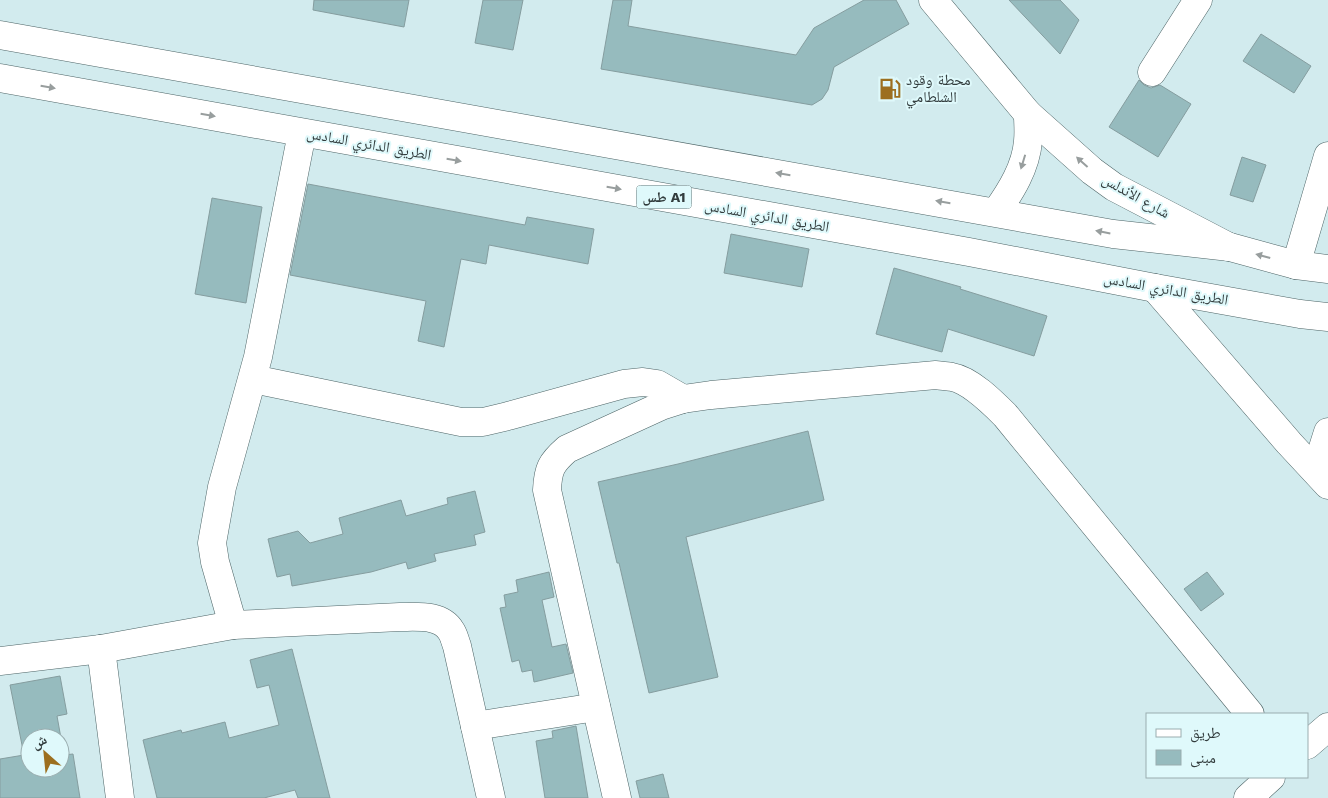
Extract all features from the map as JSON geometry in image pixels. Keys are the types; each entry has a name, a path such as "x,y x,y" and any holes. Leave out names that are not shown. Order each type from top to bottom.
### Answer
{"main road":[{"name":"شارع الأندلس","path":"933,0 1028,114 1092,172 1114,187 1230,247"},
{"path":"1152,72 1198,0"},
{"path":"0,35 1113,234 1230,247 1296,265 1328,269"},
{"name":"الطريق الدائري السادس","path":"0,78 959,250 1155,288 1300,314 1328,317"},
{"path":"996,212 1009,195 1024,163 1028,142 1028,114"},
{"path":"233,625 215,562 212,543 222,487 253,379 302,133"},
{"path":"1296,265 1328,156"},
{"path":"1155,288 1289,443 1322,478"},
{"path":"617,798 547,490 548,475 554,460 566,448 660,406 683,399 711,394 936,375 954,377 971,386 1005,415 1249,713"},
{"path":"253,379 461,422 483,422 624,384 643,382 657,384 683,399"},
{"path":"1322,478 1328,432"},
{"path":"0,661 101,649 233,625 400,617 425,617 442,621 451,630 457,646 491,798"},
{"path":"101,649 120,798"},
{"path":"475,726 596,707"},
{"path":"1248,798 1271,778"}],"building":[{"path":"314,0 409,0 404,27 313,10"},
{"path":"483,0 523,0 513,50 475,43"},
{"path":"613,0 632,0 628,26 796,55 814,28 864,0 896,0 909,24 834,67 828,90 822,99 812,105 601,69"},
{"path":"1009,0 1060,0 1079,20 1060,54"},
{"path":"1261,34 1311,66 1294,93 1243,61"},
{"path":"1139,80 1151,88 1160,85 1191,104 1158,157 1109,127"},
{"path":"1242,157 1266,165 1253,202 1230,195"},
{"path":"308,184 525,225 527,217 594,229 588,264 489,245 486,264 461,259 444,347 418,341 426,301 290,275"},
{"path":"212,198 262,207 246,303 195,294"},
{"path":"731,234 809,249 802,287 724,273"},
{"path":"894,268 961,287 960,289 1047,316 1034,356 948,329 942,352 876,334"},
{"path":"808,431 824,500 686,537 718,677 649,693 598,482"},
{"path":"475,491 485,532 474,535 476,545 434,554 436,561 408,569 406,562 371,572 292,586 290,574 277,577 268,539 298,531 310,543 343,534 339,518 401,500 406,516 448,504 447,498"},
{"path":"549,572 554,597 542,600 552,647 566,644 573,673 534,682 532,670 522,672 519,660 512,662 500,608 506,607 504,595 518,592 516,580"},
{"path":"1207,572 1224,594 1201,611 1184,589"},
{"path":"292,649 330,798 298,798 295,790 264,798 157,798 143,740 181,730 182,733 225,722 229,738 279,725 269,685 257,688 250,660"},
{"path":"60,676 67,714 57,716 59,728 20,728 20,735 10,685"},
{"path":"576,726 588,798 545,798 536,741 553,738 552,731"},
{"path":"70,754 73,754 80,798 0,798 0,759 20,756 20,778 70,778"},
{"path":"663,774 669,798 640,798 636,781"}],"place":[{"name":"محطة وقود الشلطامي","path":"890,89"}]}
